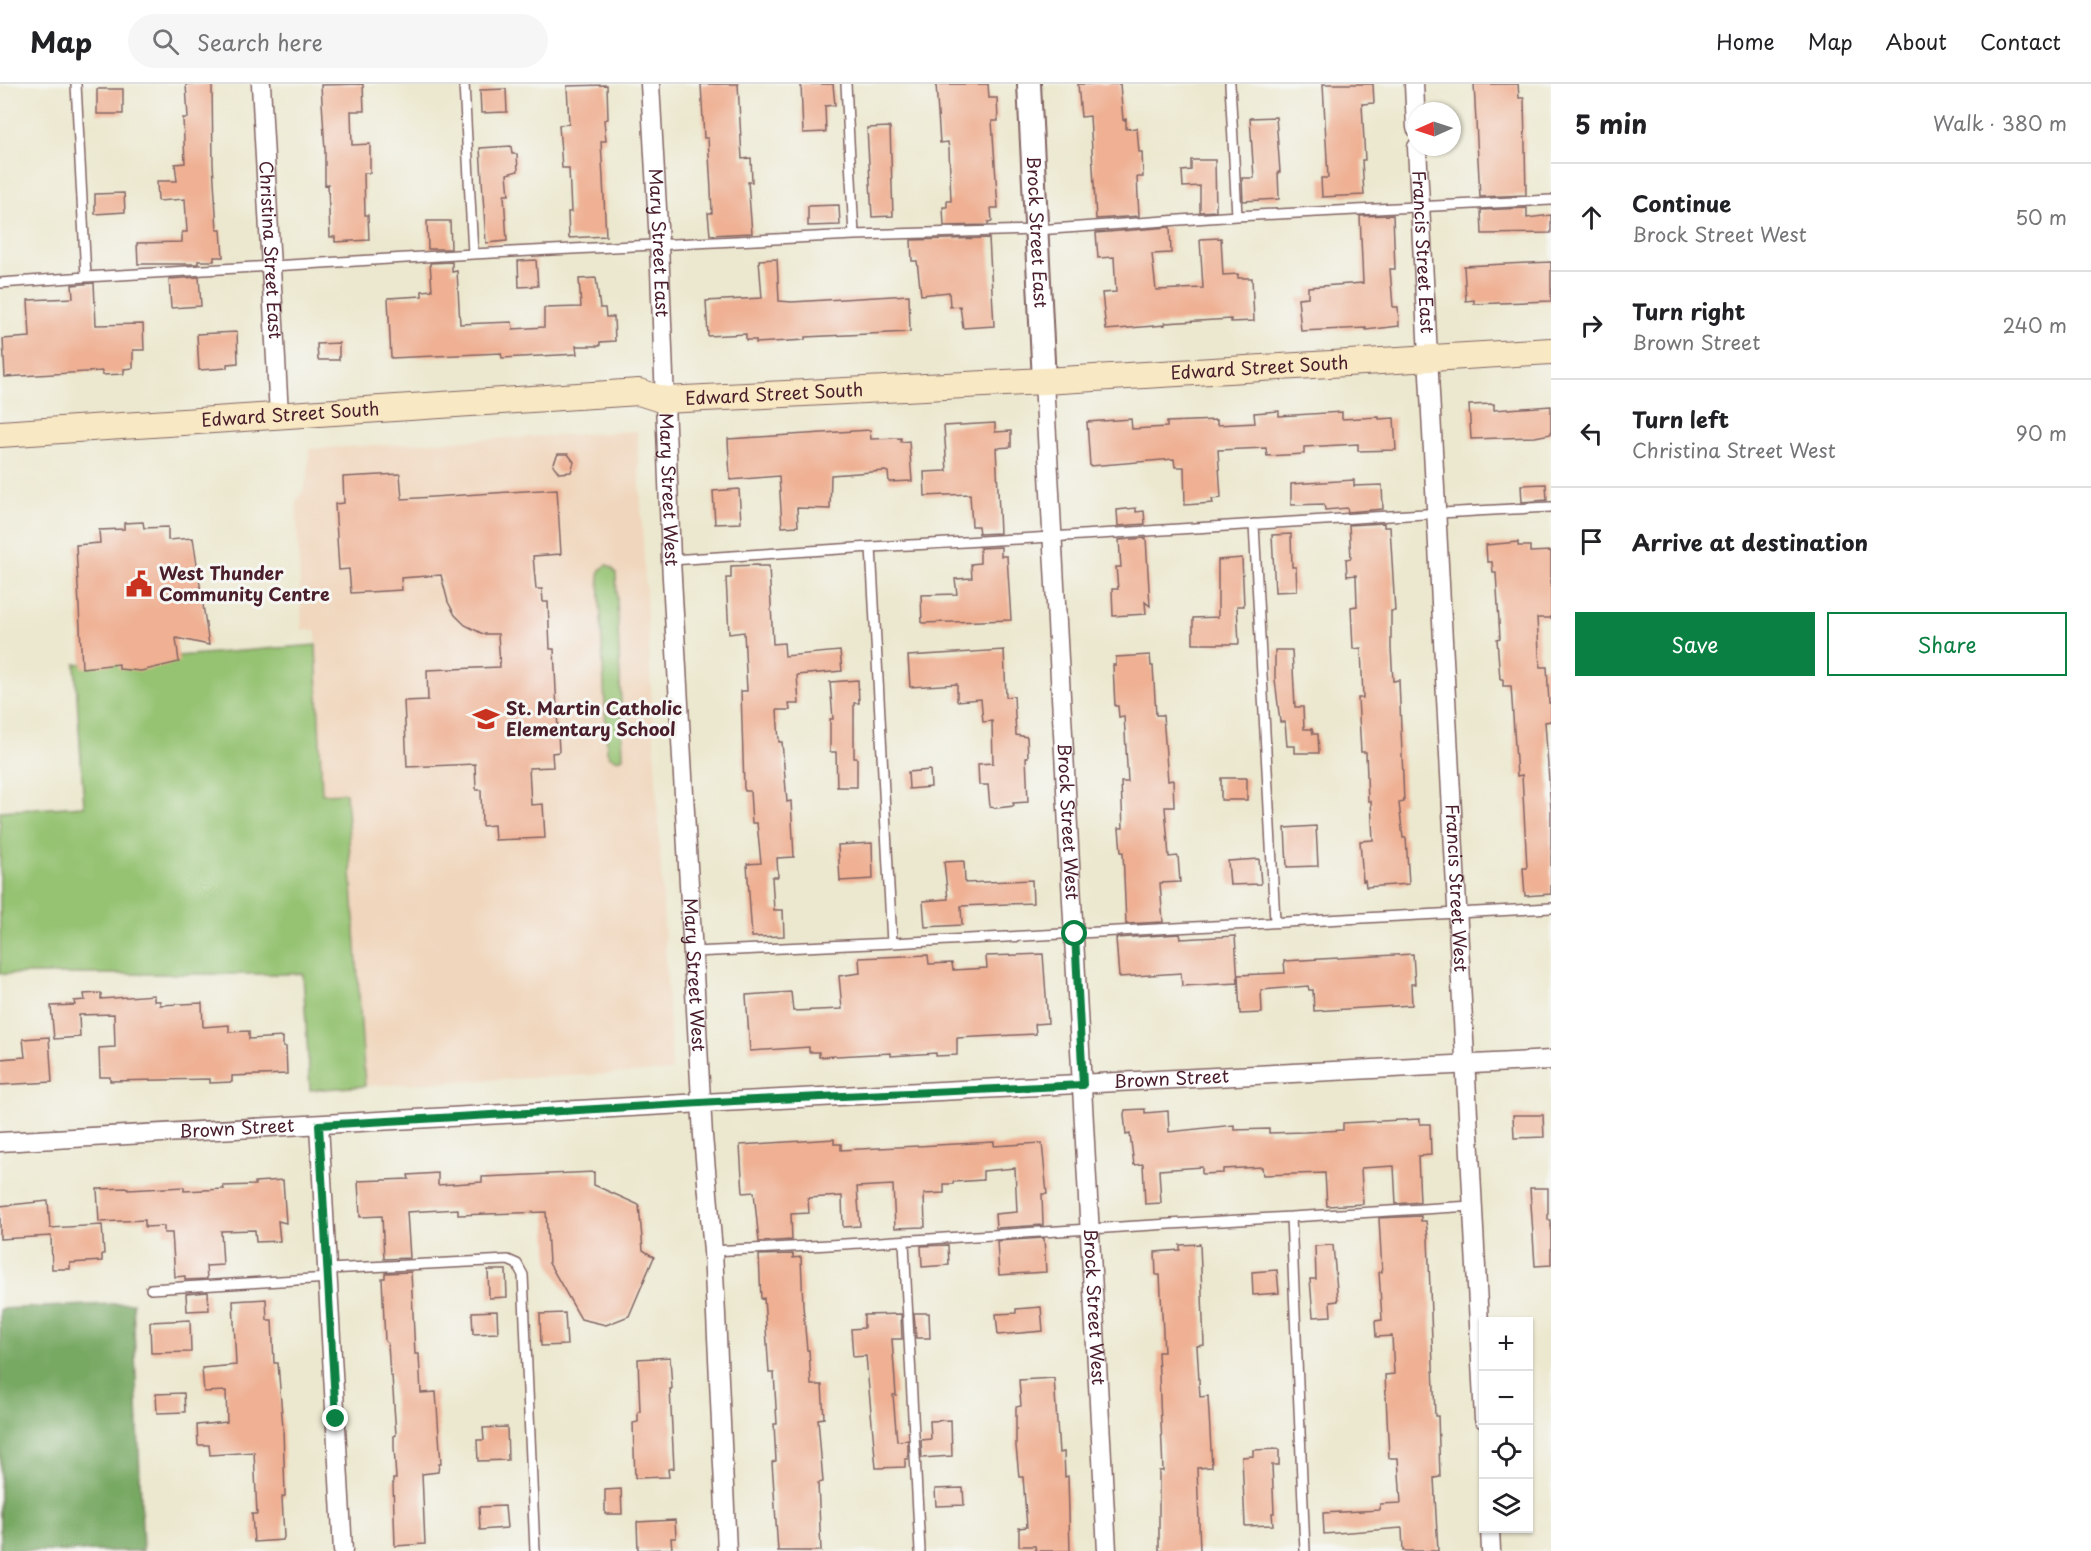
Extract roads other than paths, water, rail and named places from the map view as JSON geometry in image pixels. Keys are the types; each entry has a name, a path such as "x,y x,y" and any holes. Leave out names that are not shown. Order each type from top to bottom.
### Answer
{"main road":[{"name":"Edward Street South","path":"0,434 639,392 664,400 1044,381 1551,351"}],"street":[{"name":"Christina Street East","path":"261,84 279,415"},
{"name":"Mary Street East","path":"650,84 659,244 664,400"},
{"name":"Brock Street East","path":"1029,84 1044,381"},
{"path":"1414,84 1415,102"},
{"name":"Francis Street East","path":"1417,156 1427,357"},
{"name":"Francis Street West","path":"1427,357 1481,1371"},
{"name":"Brock Street West","path":"1044,381 1107,1551"},
{"name":"Mary Street West","path":"664,400 671,560 702,1103 713,1251 728,1551"},
{"name":"Brown Street","path":"0,1142 702,1103 1551,1060"},
{"path":"319,1125 343,1551"},
{"path":"1490,1533 1491,1551"}],"lane":[{"path":"75,84 86,277"},
{"path":"464,84 473,254"},
{"path":"846,84 854,235"},
{"path":"1230,84 1237,216"},
{"path":"0,283 271,265 659,244 1036,230 1237,216 1551,200"},
{"path":"671,560 1551,507"},
{"path":"1254,524 1275,921"},
{"path":"871,547 892,943"},
{"path":"693,952 1551,908"},
{"path":"713,1251 904,1242 1090,1227 1472,1206"},
{"path":"1292,1217 1305,1551"},
{"path":"904,1242 920,1551"},
{"path":"151,1289 508,1260 518,1264 523,1275 535,1551"}],"place":[{"name":"West Thunder Community Centre","path":"139,584"},
{"name":"St. Martin Catholic Elementary School","path":"486,719"}]}
